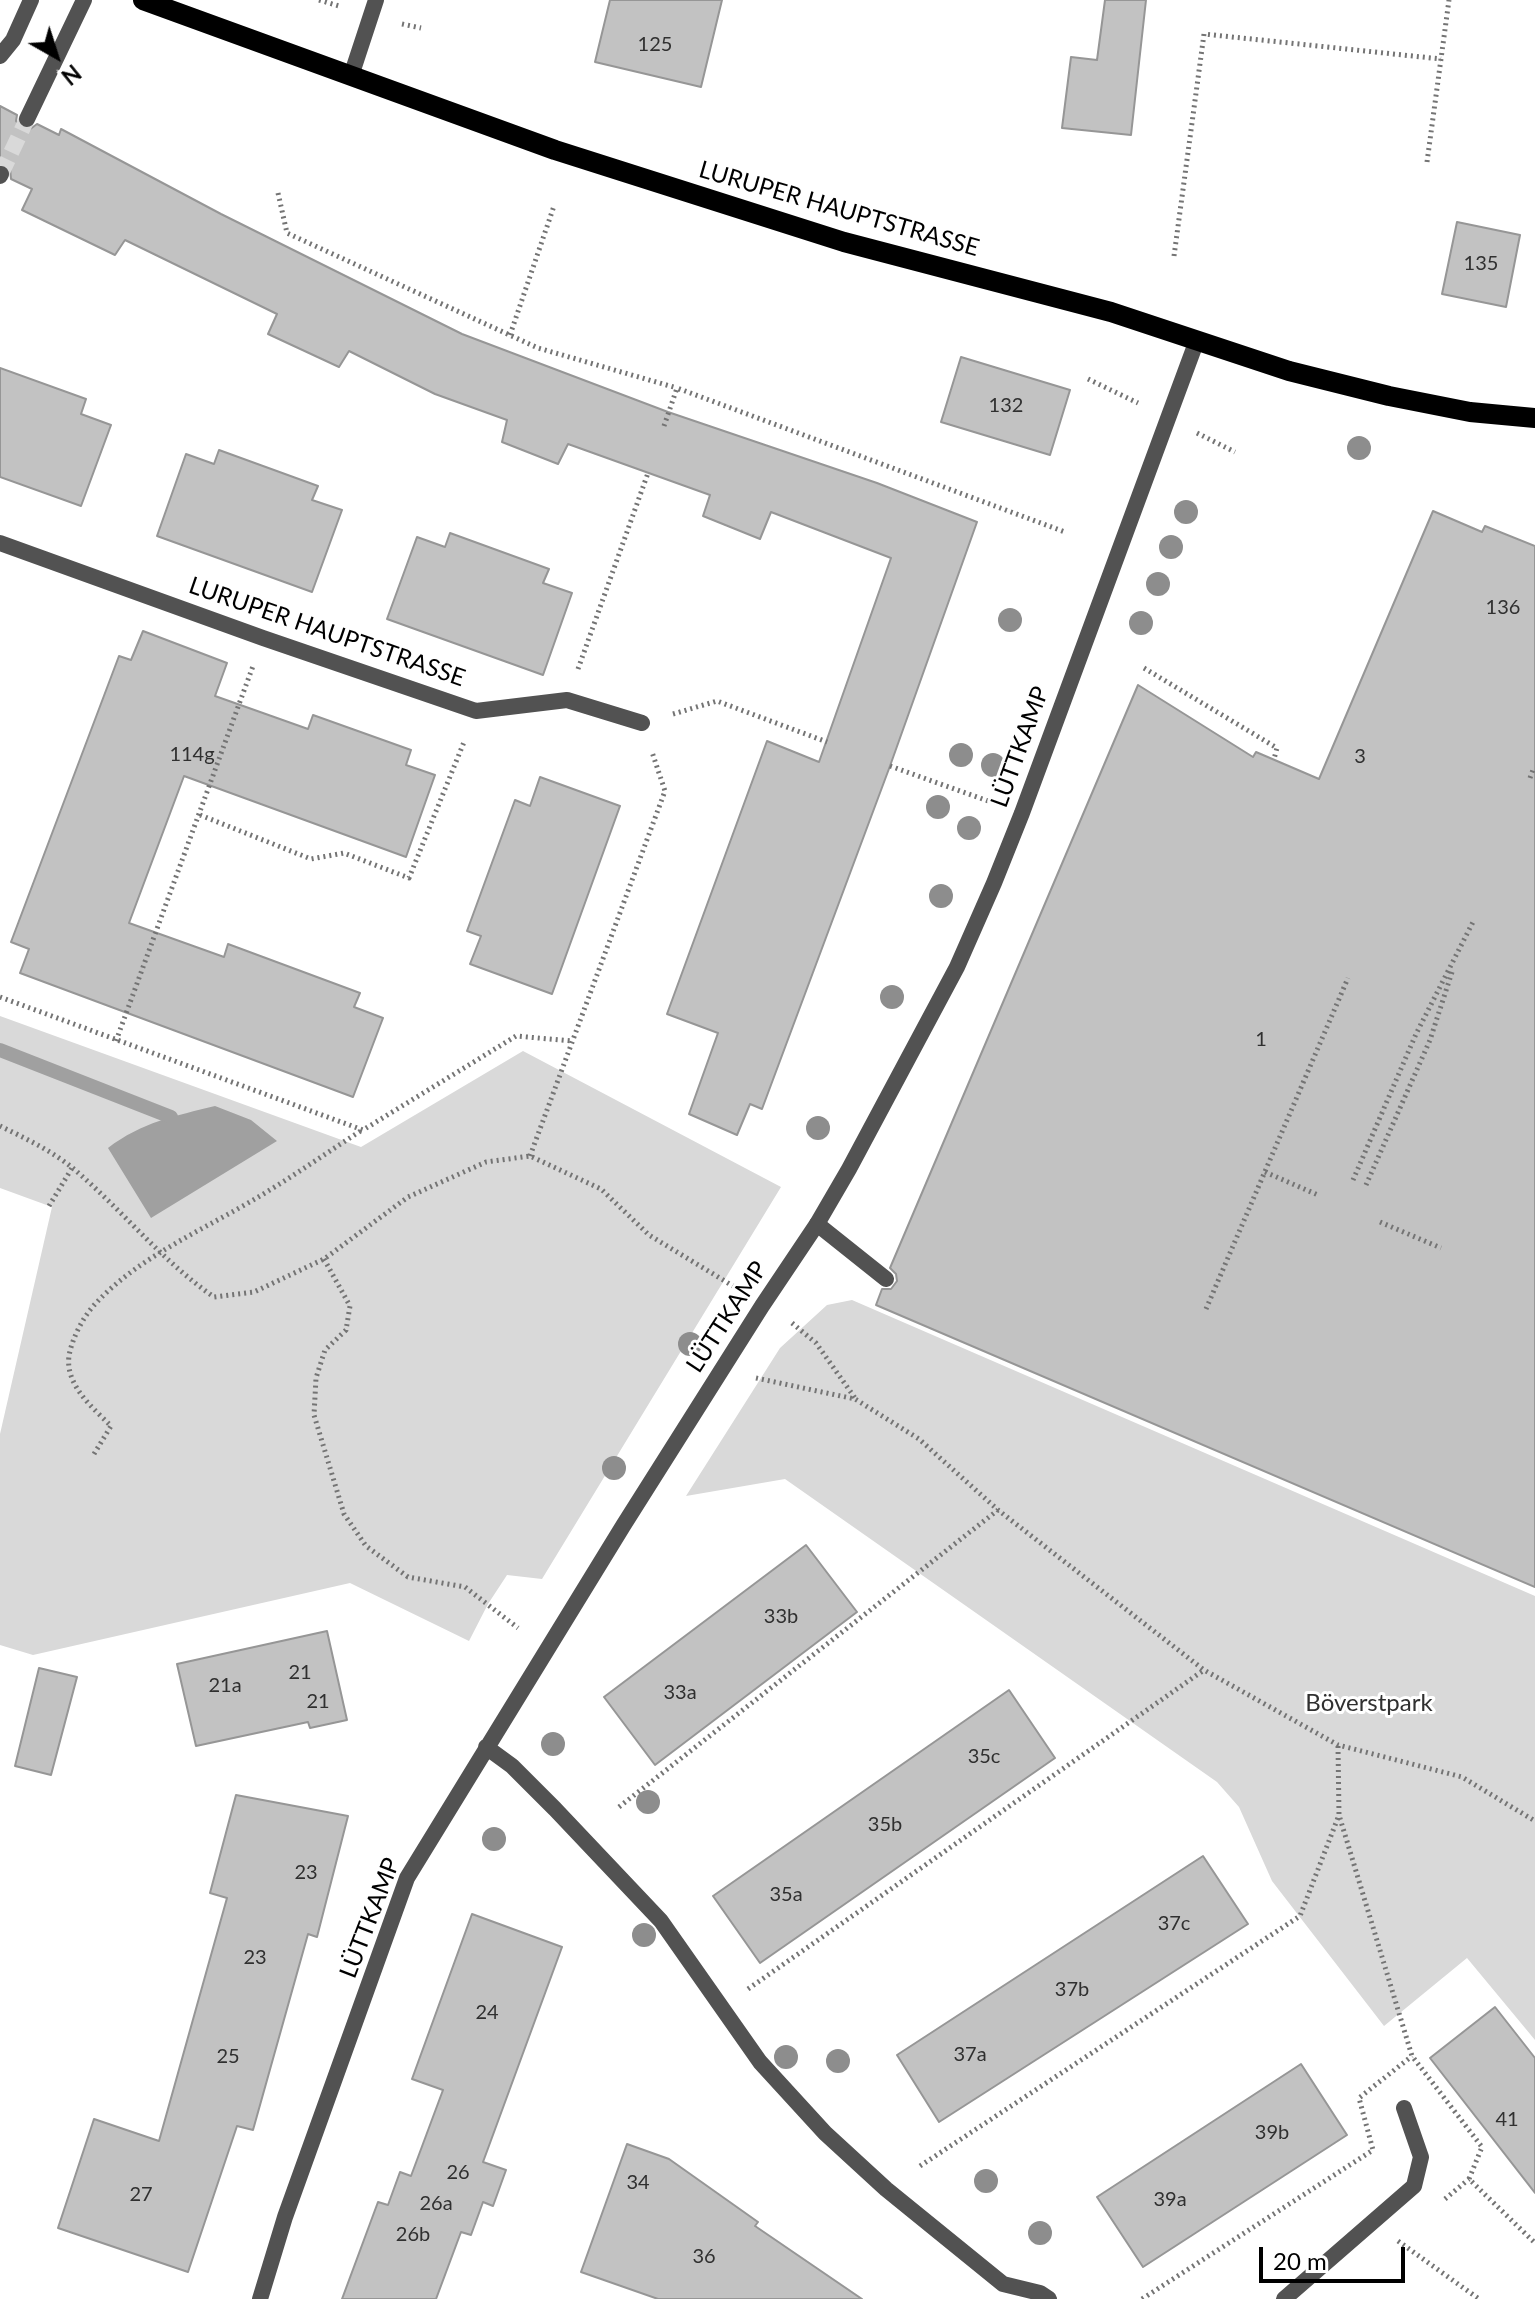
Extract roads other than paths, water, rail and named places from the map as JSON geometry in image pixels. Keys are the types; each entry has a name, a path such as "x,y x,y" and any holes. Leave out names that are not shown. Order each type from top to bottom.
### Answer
{"main road":[{"name":"LURUPER HAUPTSTRASSE","path":"143,0 555,150 844,242 1111,312 1289,371 1470,412 1535,418"}],"street":[{"path":"0,56 13,40 31,0"},
{"path":"27,119 84,0"},
{"path":"351,76 376,0"},
{"name":"LÜTTKAMP","path":"260,2299 295,2189 407,1878 762,1306 817,1224 957,967 1022,813 1197,340"},
{"name":"LURUPER HAUPTSTRASSE","path":"0,543 476,711 567,700 642,723"},
{"path":"817,1224 886,1279"},
{"path":"486,1747 512,1766 661,1921 760,2062 825,2133 886,2189 1003,2284 1040,2293 1049,2299"},
{"path":"1284,2299 1414,2186 1421,2157 1404,2108"}],"waterway":[{"path":"0,1050 171,1117"}],"tunnel":[{"path":"1,174 27,119"}],"park label":[{"name":"Böverstpark","path":"1369,1703"}]}
